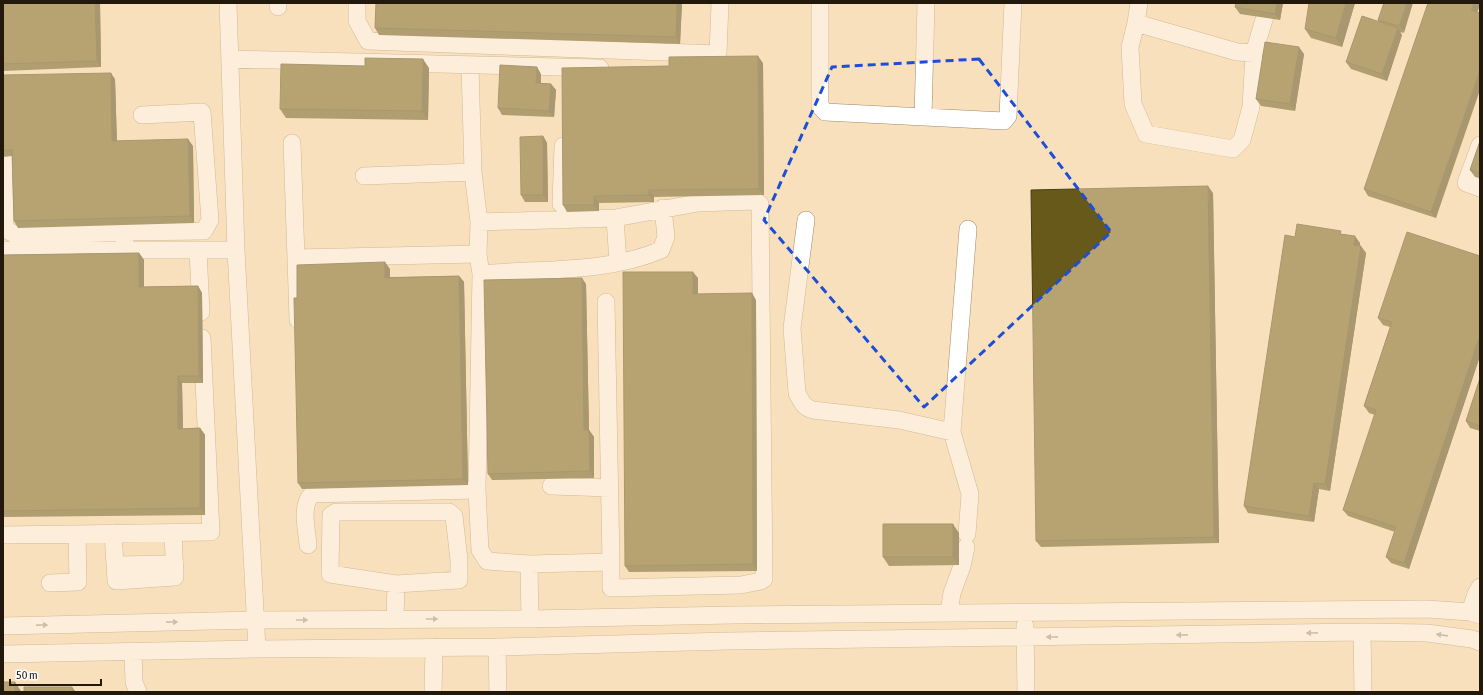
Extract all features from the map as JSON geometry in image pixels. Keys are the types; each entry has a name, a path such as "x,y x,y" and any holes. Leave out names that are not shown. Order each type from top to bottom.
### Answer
{"street":[{"path":"228,3 236,250 256,649"},
{"path":"357,3 357,21 368,41 718,54 720,3"},
{"path":"820,3 820,106 825,112 1004,121 1008,116 1013,3"},
{"path":"923,117 926,3"},
{"path":"1139,3 1130,47 1133,104 1146,134 1233,149 1242,140 1251,107 1254,53 1269,3"},
{"path":"1136,23 1237,52 1254,53"},
{"path":"230,59 470,65 566,75 612,68"},
{"path":"470,65 473,172 479,222 478,254 481,274 477,490 480,550 487,561 529,564 611,562"},
{"path":"3,144 5,229 16,235 204,231 210,220 202,112 142,115"},
{"path":"561,204 564,128"},
{"path":"292,143 298,336"},
{"path":"1480,145 1466,183 1480,188"},
{"path":"364,176 473,172"},
{"path":"479,222 615,218 663,208 698,203 755,201 760,204 764,579 761,581 741,585 611,588 606,302"},
{"path":"481,274 605,266 648,256 661,250 666,237 663,208"},
{"path":"615,218 618,263"},
{"path":"806,220 792,328 797,393 800,401 808,409 898,420 952,432"},
{"path":"949,613 952,593 962,566 970,494 952,432 968,229"},
{"path":"124,250 125,232"},
{"path":"3,250 236,250"},
{"path":"3,535 211,532 198,250"},
{"path":"296,258 478,254"},
{"path":"552,486 610,488"},
{"path":"308,545 305,510 307,500 312,494 477,490"},
{"path":"336,512 449,512 454,516 459,560 459,580 396,584 330,574 331,515 336,512"},
{"path":"113,533 115,565 175,564 173,533"},
{"path":"50,583 78,582 77,534"},
{"path":"529,564 530,619"},
{"path":"395,620 396,584"},
{"path":"1480,587 1476,594 1475,614 1426,609 1025,612 530,619 255,620 6,626 6,654 1362,632 1427,633 1472,639 1480,642"},
{"path":"1025,612 1026,692"},
{"path":"853,614 854,640"},
{"path":"1362,632 1363,692"},
{"path":"433,692 434,647"},
{"path":"498,647 498,692"},
{"path":"133,651 133,689"}],"highlighted area":[{"path":"979,59 1111,232 924,407 764,220 832,67"}],"building":[{"path":"3,3 95,3 97,61 3,64"},
{"path":"376,3 677,3 676,37 375,28"},
{"path":"1236,3 1277,3 1275,14 1235,7"},
{"path":"1309,3 1346,3 1336,38 1305,29"},
{"path":"1384,3 1407,3 1399,26 1378,20"},
{"path":"1428,3 1474,3 1471,10 1480,13 1480,70 1431,212 1364,189"},
{"path":"1362,16 1398,28 1382,74 1346,62"},
{"path":"1265,42 1299,47 1290,104 1256,99"},
{"path":"758,56 759,189 649,190 649,195 594,196 594,205 563,205 562,68 669,66 669,57"},
{"path":"365,58 423,59 422,111 280,109 281,64 365,66"},
{"path":"500,65 537,67 536,83 551,84 549,111 498,108"},
{"path":"111,73 112,141 188,139 190,216 14,221 12,150 3,150 3,75"},
{"path":"543,136 543,195 521,195 520,137"},
{"path":"1480,141 1480,173 1470,170"},
{"path":"1208,186 1214,537 1036,541 1031,190"},
{"path":"1297,224 1341,231 1340,234 1355,236 1354,245 1361,246 1325,484 1314,483 1309,516 1244,506 1285,235 1295,237"},
{"path":"1407,232 1480,256 1480,335 1404,563 1386,557 1396,527 1343,510 1376,410 1364,406 1392,322 1378,318"},
{"path":"139,253 139,287 198,286 199,376 178,376 178,429 200,428 200,508 3,511 3,255"},
{"path":"385,262 385,278 459,276 463,479 298,483 294,298 297,298 297,265"},
{"path":"623,272 693,272 693,294 752,293 753,564 625,566"},
{"path":"582,278 584,430 589,430 590,471 488,474 484,280"},
{"path":"1480,378 1480,426 1466,421"},
{"path":"883,524 953,524 953,557 883,557"},
{"path":"3,682 15,682 15,692 3,692"},
{"path":"24,687 72,687 72,692 24,692"}]}
